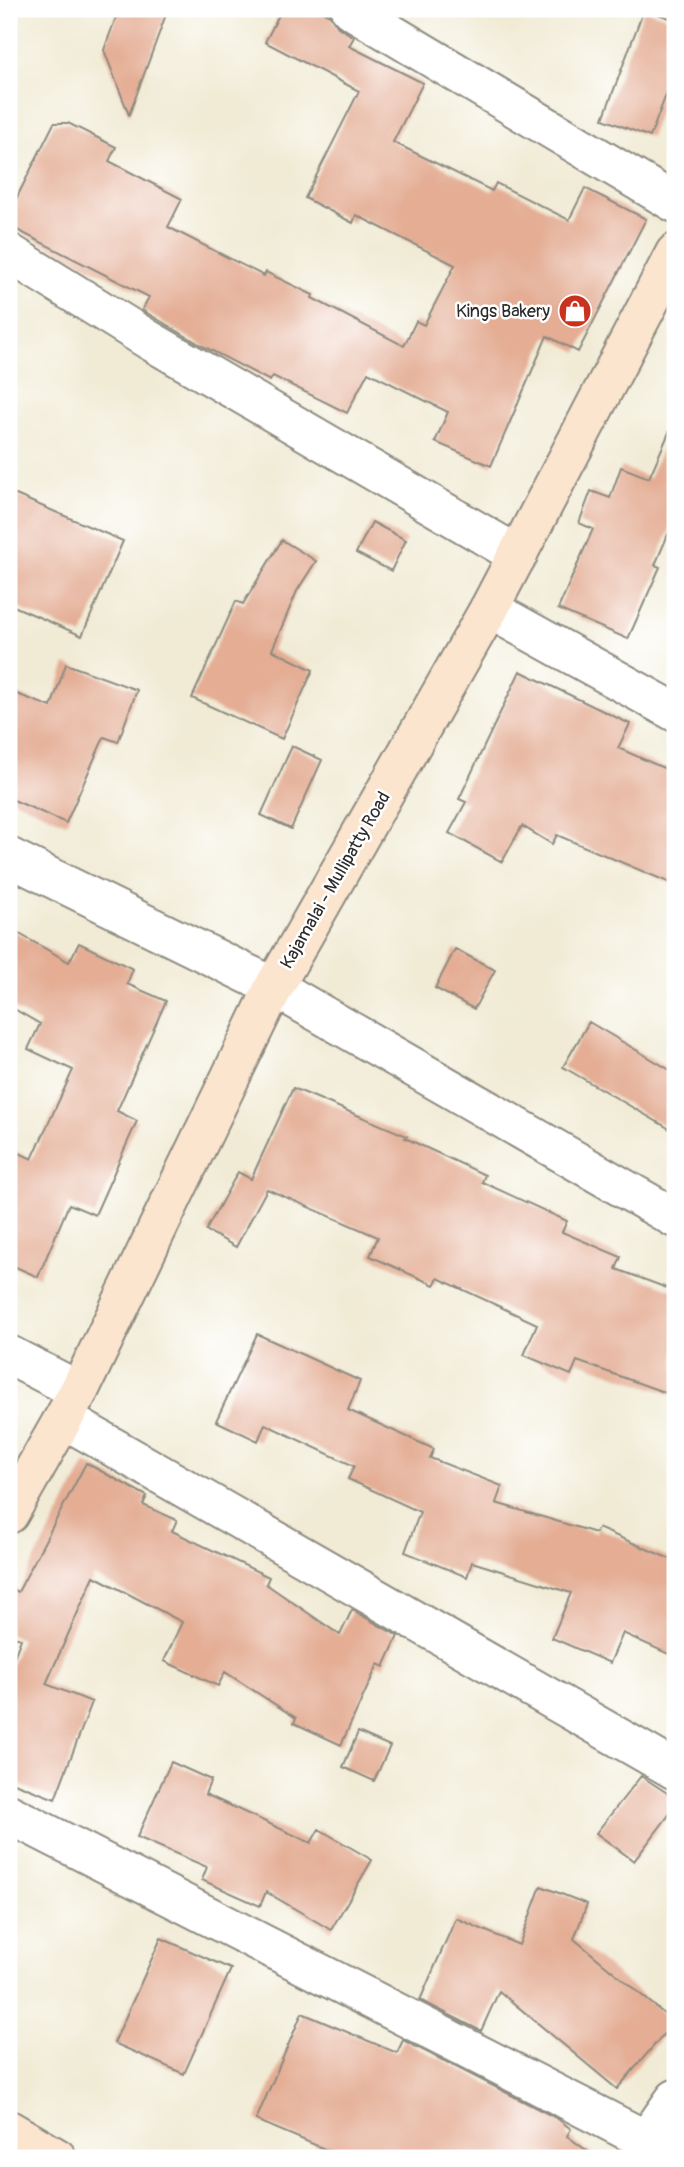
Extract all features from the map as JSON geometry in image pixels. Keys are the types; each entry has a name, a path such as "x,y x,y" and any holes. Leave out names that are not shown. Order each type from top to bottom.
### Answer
{"main road":[{"name":"Kajamalai - Mullipatty Road","path":"9,1514 71,1405 274,987 489,609 675,253"},
{"path":"9,2130 57,2158"}],"street":[{"path":"350,9 675,203"},
{"path":"9,253 149,340 518,555"},
{"path":"489,609 675,712"},
{"path":"9,857 274,987 675,1218"},
{"path":"9,1354 71,1405 675,1770"},
{"path":"9,1814 659,2149 675,2099"}],"building":[{"path":"119,9 168,9 129,115 104,50"},
{"path":"282,9 318,9 330,15 338,27 354,37 349,46 423,83 393,142 492,191 496,183 569,220 585,188 646,219 578,352 547,336 491,466 435,442 448,412 368,372 347,413 273,376 270,381 201,345 142,310 149,297 9,226 9,213 54,123 68,123 116,147 109,161 182,199 168,227 264,276 266,272 313,295 312,298 404,346 416,321 424,325 455,265 356,215 353,223 305,198 359,91 265,42"},
{"path":"644,9 675,20 675,71 650,137 603,119"},
{"path":"675,419 675,518 655,565 660,567 628,639 558,609 593,529 579,523 591,491 610,498 621,467 649,478"},
{"path":"9,492 123,541 82,636 9,604"},
{"path":"372,522 406,540 391,571 356,553"},
{"path":"282,540 316,561 297,591 272,650 313,670 282,739 192,698 236,601 243,604"},
{"path":"66,664 137,690 118,742 104,737 66,823 9,798 9,691 51,707"},
{"path":"520,671 630,724 618,748 675,773 675,885 557,835 552,844 522,826 502,862 449,833 466,802 459,799"},
{"path":"292,746 322,760 291,829 261,815"},
{"path":"9,928 69,962 79,943 133,969 127,984 166,1001 117,1111 137,1121 95,1215 69,1204 38,1277 9,1264 9,1148 32,1159 73,1070 28,1049 40,1024 9,1006"},
{"path":"455,949 495,970 474,1009 435,988"},
{"path":"589,1022 675,1073 675,1132 563,1067"},
{"path":"293,1088 407,1136 405,1138 485,1175 482,1182 567,1221 562,1232 621,1257 616,1269 675,1291 675,1396 577,1361 571,1375 524,1355 537,1324 438,1278 434,1285 370,1256 378,1237 267,1189 236,1247 206,1230 238,1172 251,1179"},
{"path":"257,1334 360,1381 348,1410 434,1449 430,1458 502,1486 496,1503 596,1533 598,1528 675,1561 675,1657 623,1633 610,1663 552,1638 571,1593 472,1562 467,1577 405,1552 420,1512 348,1479 354,1466 265,1424 258,1441 216,1421"},
{"path":"86,1463 147,1496 143,1505 177,1520 172,1531 269,1577 266,1584 340,1635 352,1610 398,1636 384,1667 378,1664 341,1745 294,1723 296,1718 225,1672 218,1686 164,1661 182,1622 94,1576 46,1684 92,1702 55,1799 9,1781 9,1670 21,1639 9,1634 9,1587 18,1592"},
{"path":"358,1732 390,1746 374,1781 343,1767"},
{"path":"171,1762 211,1780 205,1794 311,1843 319,1829 372,1860 331,1930 266,1892 260,1906 202,1880 207,1867 137,1837"},
{"path":"641,1776 675,1798 675,1807 634,1861 596,1833"},
{"path":"541,1886 587,1904 574,1939 674,2022 617,2089 499,1991 481,2031 420,2000 456,1918 519,1945"},
{"path":"161,1938 231,1969 184,2074 114,2043"},
{"path":"302,2013 397,2053 403,2040 558,2119 571,2129 567,2136 597,2158 346,2158 256,2120"}],"place":[{"name":"Kings Bakery","path":"575,311"}]}
